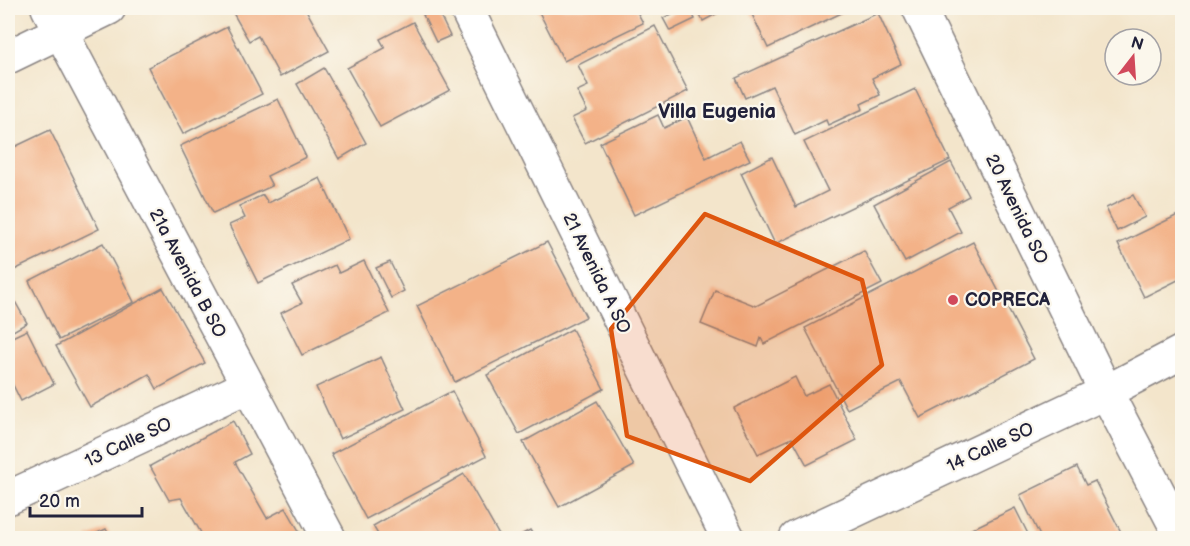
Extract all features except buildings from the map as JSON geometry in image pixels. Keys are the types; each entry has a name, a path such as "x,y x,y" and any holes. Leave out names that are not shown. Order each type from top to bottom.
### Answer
{"street":[{"path":"8,57 54,20 109,8"},
{"name":"21 Avenida A SO","path":"466,8 728,538"},
{"name":"20 Avenida SO","path":"919,8 1107,392 1182,538"},
{"name":"21a Avenida B SO","path":"54,20 329,538"},
{"name":"14 Calle SO","path":"796,538 1107,392 1182,352"},
{"name":"13 Calle SO","path":"8,498 248,386"}],"highlighted area":[{"path":"705,214 862,280 882,365 750,481 627,436 611,329"}],"place":[{"name":"COPRECA","path":"953,300"}],"district":[{"name":"Villa Eugenia","path":"717,111"}]}
